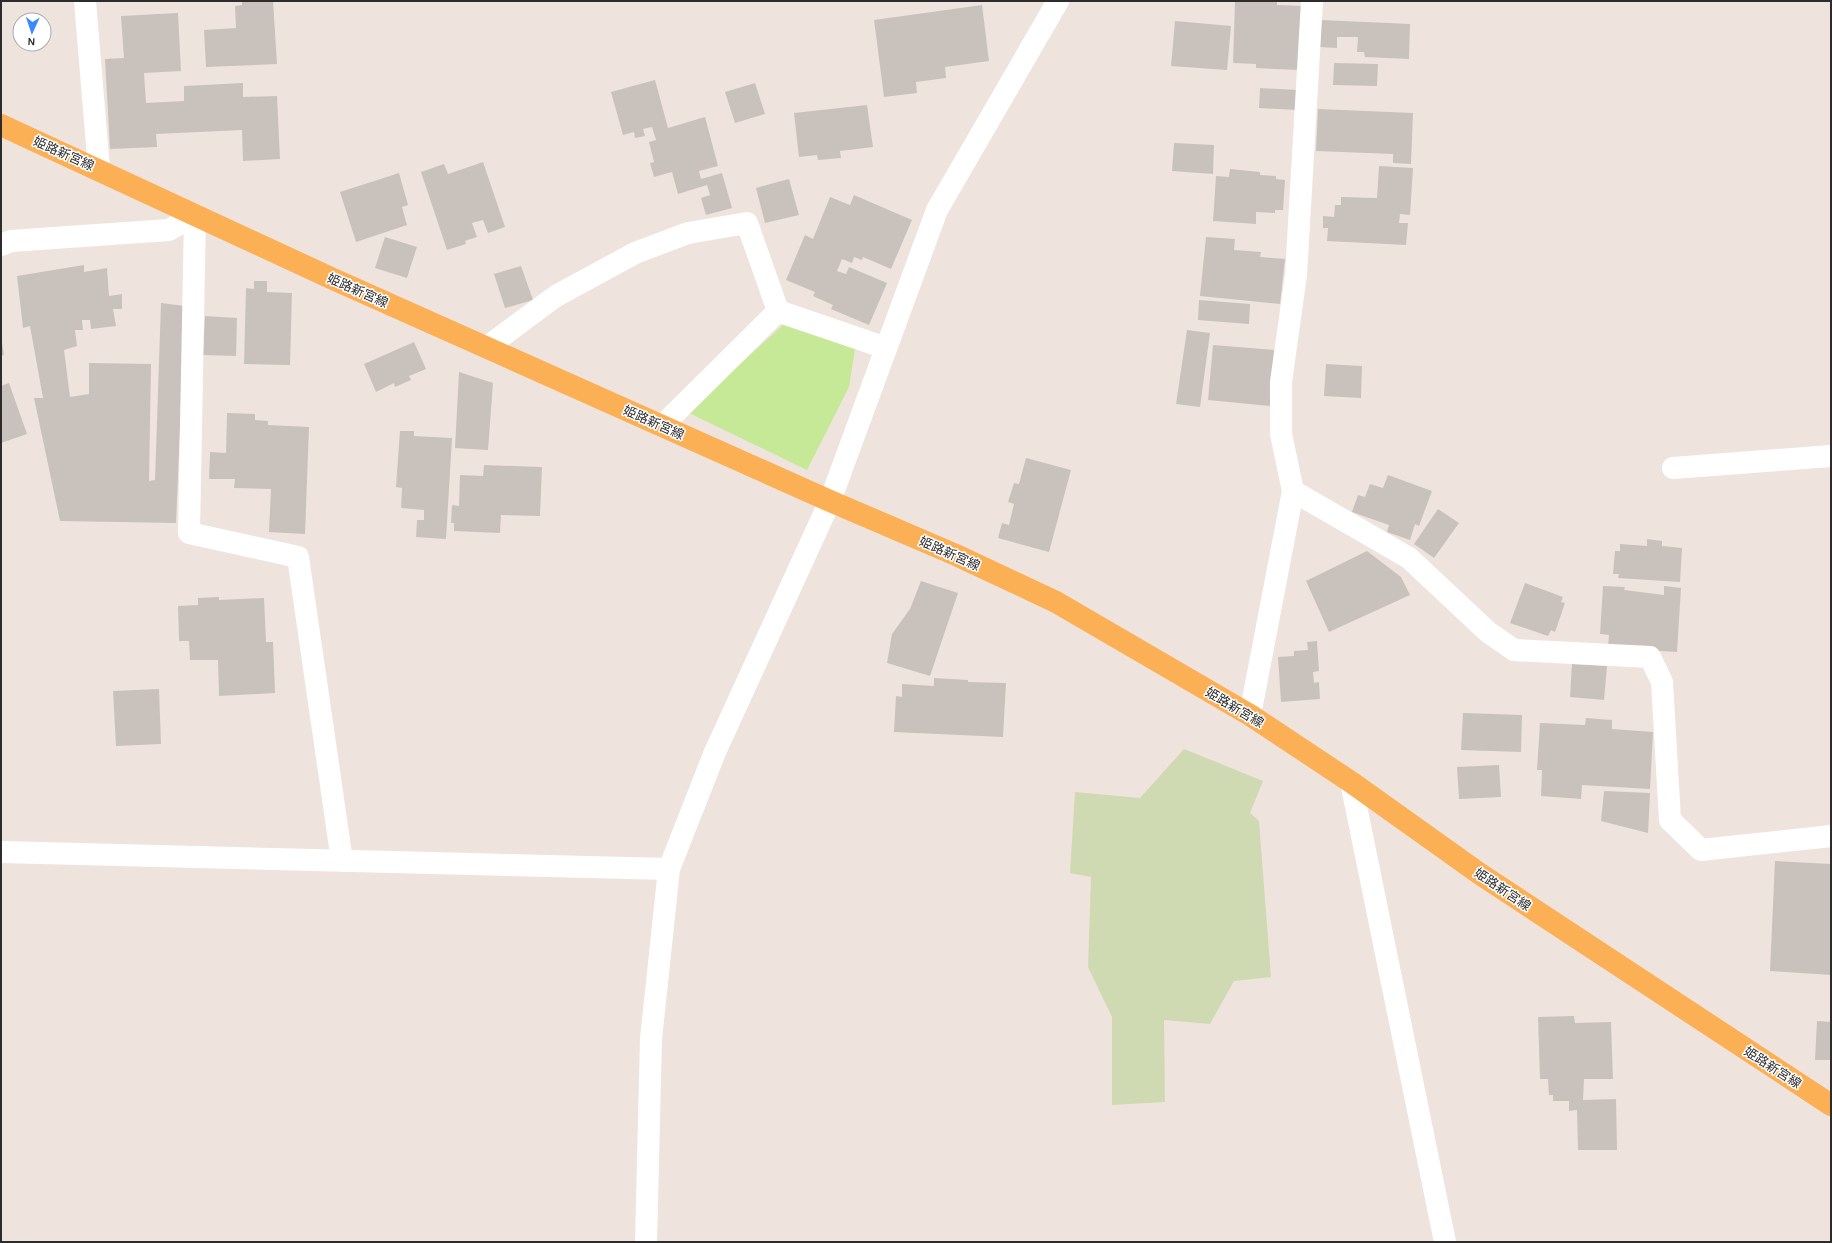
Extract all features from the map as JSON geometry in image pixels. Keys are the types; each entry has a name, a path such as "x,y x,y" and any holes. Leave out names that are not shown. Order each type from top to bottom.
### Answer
{"main road":[{"name":"姫路新宮線","path":"1,125 486,347 830,501 956,555 1056,602 1250,715 1351,782 1480,874 1831,1105"}],"street":[{"path":"85,1 99,169"},
{"path":"646,1242 651,1039 669,869 715,752 830,501 937,210 1058,1"},
{"path":"1250,715 1292,491 1281,434 1281,382 1296,275 1312,1"},
{"path":"1,245 11,241 169,230 195,215"},
{"path":"195,215 189,533 298,557 342,860"},
{"path":"486,347 556,296 635,253 688,233 748,223 778,311"},
{"path":"778,311 886,348"},
{"path":"662,426 778,311"},
{"path":"1672,468 1831,456"},
{"path":"1292,491 1409,558 1488,632 1514,650 1650,657 1662,682 1670,820 1701,850 1831,836"},
{"path":"1351,782 1445,1242"},
{"path":"1,852 669,869"}],"green space":[{"path":"783,325 855,349 849,387 807,470 687,412"},
{"path":"1184,749 1263,781 1250,813 1259,821 1271,977 1234,981 1210,1024 1164,1020 1165,1102 1112,1105 1112,1017 1088,967 1091,877 1070,873 1075,792 1140,798"}],"building":[{"path":"242,1 273,1 277,64 206,67 204,30 236,28 235,6 242,5"},
{"path":"1235,1 1277,1 1277,5 1303,6 1300,70 1256,68 1256,64 1233,63"},
{"path":"982,5 989,61 945,67 946,78 916,82 917,93 884,97 874,20"},
{"path":"178,13 181,71 144,73 146,103 184,101 184,86 243,83 243,97 277,96 280,159 243,161 242,130 156,134 157,147 110,149 105,59 124,58 121,16"},
{"path":"1321,20 1410,24 1409,59 1365,57 1364,52 1357,52 1358,37 1337,37 1337,48 1320,47"},
{"path":"1175,21 1231,26 1227,70 1171,66"},
{"path":"1334,63 1378,64 1377,86 1333,85"},
{"path":"655,80 668,128 705,117 718,166 699,171 701,179 722,173 732,208 706,215 701,198 710,195 707,185 678,194 672,172 654,177 650,163 654,162 649,142 656,140 652,127 643,129 645,136 635,138 634,132 623,135 611,92"},
{"path":"755,83 765,114 735,123 725,92"},
{"path":"1260,88 1298,90 1297,110 1259,108"},
{"path":"867,105 873,147 840,151 841,158 818,160 817,155 799,157 794,113"},
{"path":"1318,109 1413,113 1411,164 1393,163 1393,154 1316,151"},
{"path":"1174,143 1214,145 1213,174 1172,171"},
{"path":"483,162 505,227 488,233 483,220 472,223 477,237 465,241 466,244 447,250 421,172 444,164 448,174"},
{"path":"1379,166 1413,168 1410,215 1400,214 1399,223 1408,223 1406,245 1327,241 1328,228 1323,228 1323,216 1334,217 1335,205 1341,205 1341,197 1377,198"},
{"path":"1230,169 1260,172 1260,175 1276,176 1276,179 1285,180 1283,210 1275,210 1275,213 1256,212 1256,224 1213,221 1216,176 1229,177"},
{"path":"399,173 408,205 402,207 407,225 356,242 340,192"},
{"path":"789,179 799,215 765,223 756,188"},
{"path":"854,195 912,220 891,269 863,257 862,260 854,257 852,263 842,259 837,271 846,274 849,267 887,283 869,325 831,309 833,305 813,296 815,292 786,280 805,235 813,239 830,197 850,205"},
{"path":"385,237 417,247 407,278 375,268"},
{"path":"1206,237 1235,239 1234,250 1261,252 1260,257 1285,259 1280,304 1200,296"},
{"path":"84,265 84,272 107,268 109,296 122,294 122,309 113,309 116,326 91,329 90,320 82,320 83,330 75,330 77,346 64,350 70,397 89,394 89,363 151,364 149,481 155,480 161,303 185,306 176,523 60,521 34,398 43,398 30,326 23,328 17,276"},
{"path":"521,266 533,300 505,308 494,274"},
{"path":"254,281 267,281 267,292 292,293 290,365 244,364 246,288 254,289"},
{"path":"1199,300 1250,304 1249,324 1198,320"},
{"path":"205,316 237,318 236,356 203,355"},
{"path":"1187,330 1210,333 1200,407 1176,404"},
{"path":"1,336 4,355 1,355"},
{"path":"414,342 426,369 409,376 411,380 395,387 394,383 376,392 364,364"},
{"path":"1213,345 1274,350 1270,406 1208,400"},
{"path":"1326,364 1362,366 1361,398 1324,396"},
{"path":"459,372 493,383 488,450 455,448"},
{"path":"9,383 27,434 1,443 1,386"},
{"path":"227,413 255,414 255,420 268,421 268,425 309,427 305,534 269,532 271,489 234,488 235,479 209,479 210,452 226,453"},
{"path":"400,431 414,431 414,436 452,438 446,539 416,537 417,520 424,520 424,510 401,508 402,488 396,487"},
{"path":"1026,458 1071,470 1049,552 998,538 1002,523 1009,525 1014,504 1008,502 1014,483 1019,484"},
{"path":"484,465 542,467 540,516 501,515 500,533 454,531 454,523 451,523 452,505 459,506 460,475 483,476"},
{"path":"1388,475 1432,491 1419,526 1415,524 1410,540 1387,532 1389,525 1352,512 1358,495 1365,497 1370,484 1383,488"},
{"path":"1438,509 1459,523 1434,558 1414,544"},
{"path":"1647,539 1662,541 1662,546 1682,548 1680,582 1618,578 1619,574 1613,574 1615,551 1620,551 1620,544 1647,546"},
{"path":"1367,551 1401,577 1410,595 1329,632 1306,581"},
{"path":"921,581 958,593 930,676 887,663 892,634 910,609"},
{"path":"1525,583 1563,597 1561,602 1565,603 1555,632 1551,630 1548,636 1510,623"},
{"path":"1603,586 1625,587 1624,590 1664,595 1664,586 1681,588 1677,652 1608,648 1609,635 1600,634"},
{"path":"219,597 219,600 264,598 266,642 273,642 275,693 219,696 218,660 190,660 189,641 179,641 178,606 198,605 198,598"},
{"path":"1317,641 1319,671 1313,672 1314,683 1319,682 1320,699 1281,702 1278,657 1294,656 1294,651 1308,650 1307,642"},
{"path":"1572,664 1607,666 1604,700 1570,697"},
{"path":"934,678 968,680 968,682 1006,683 1003,737 894,732 896,696 902,697 902,684 934,686"},
{"path":"159,689 161,744 116,746 113,691"},
{"path":"1463,713 1522,715 1521,752 1461,750"},
{"path":"1586,718 1612,720 1612,729 1653,732 1650,789 1582,785 1581,799 1541,796 1542,770 1537,770 1540,723 1585,725"},
{"path":"1499,765 1501,797 1459,799 1457,767"},
{"path":"1604,791 1650,793 1648,833 1601,821"},
{"path":"1775,861 1831,864 1831,975 1770,971"},
{"path":"1574,1016 1575,1023 1611,1022 1613,1079 1584,1079 1583,1100 1616,1099 1617,1150 1578,1150 1577,1110 1569,1111 1569,1101 1553,1101 1553,1095 1549,1095 1548,1079 1540,1079 1538,1017"},
{"path":"1817,1021 1831,1022 1831,1060 1815,1060"}]}
